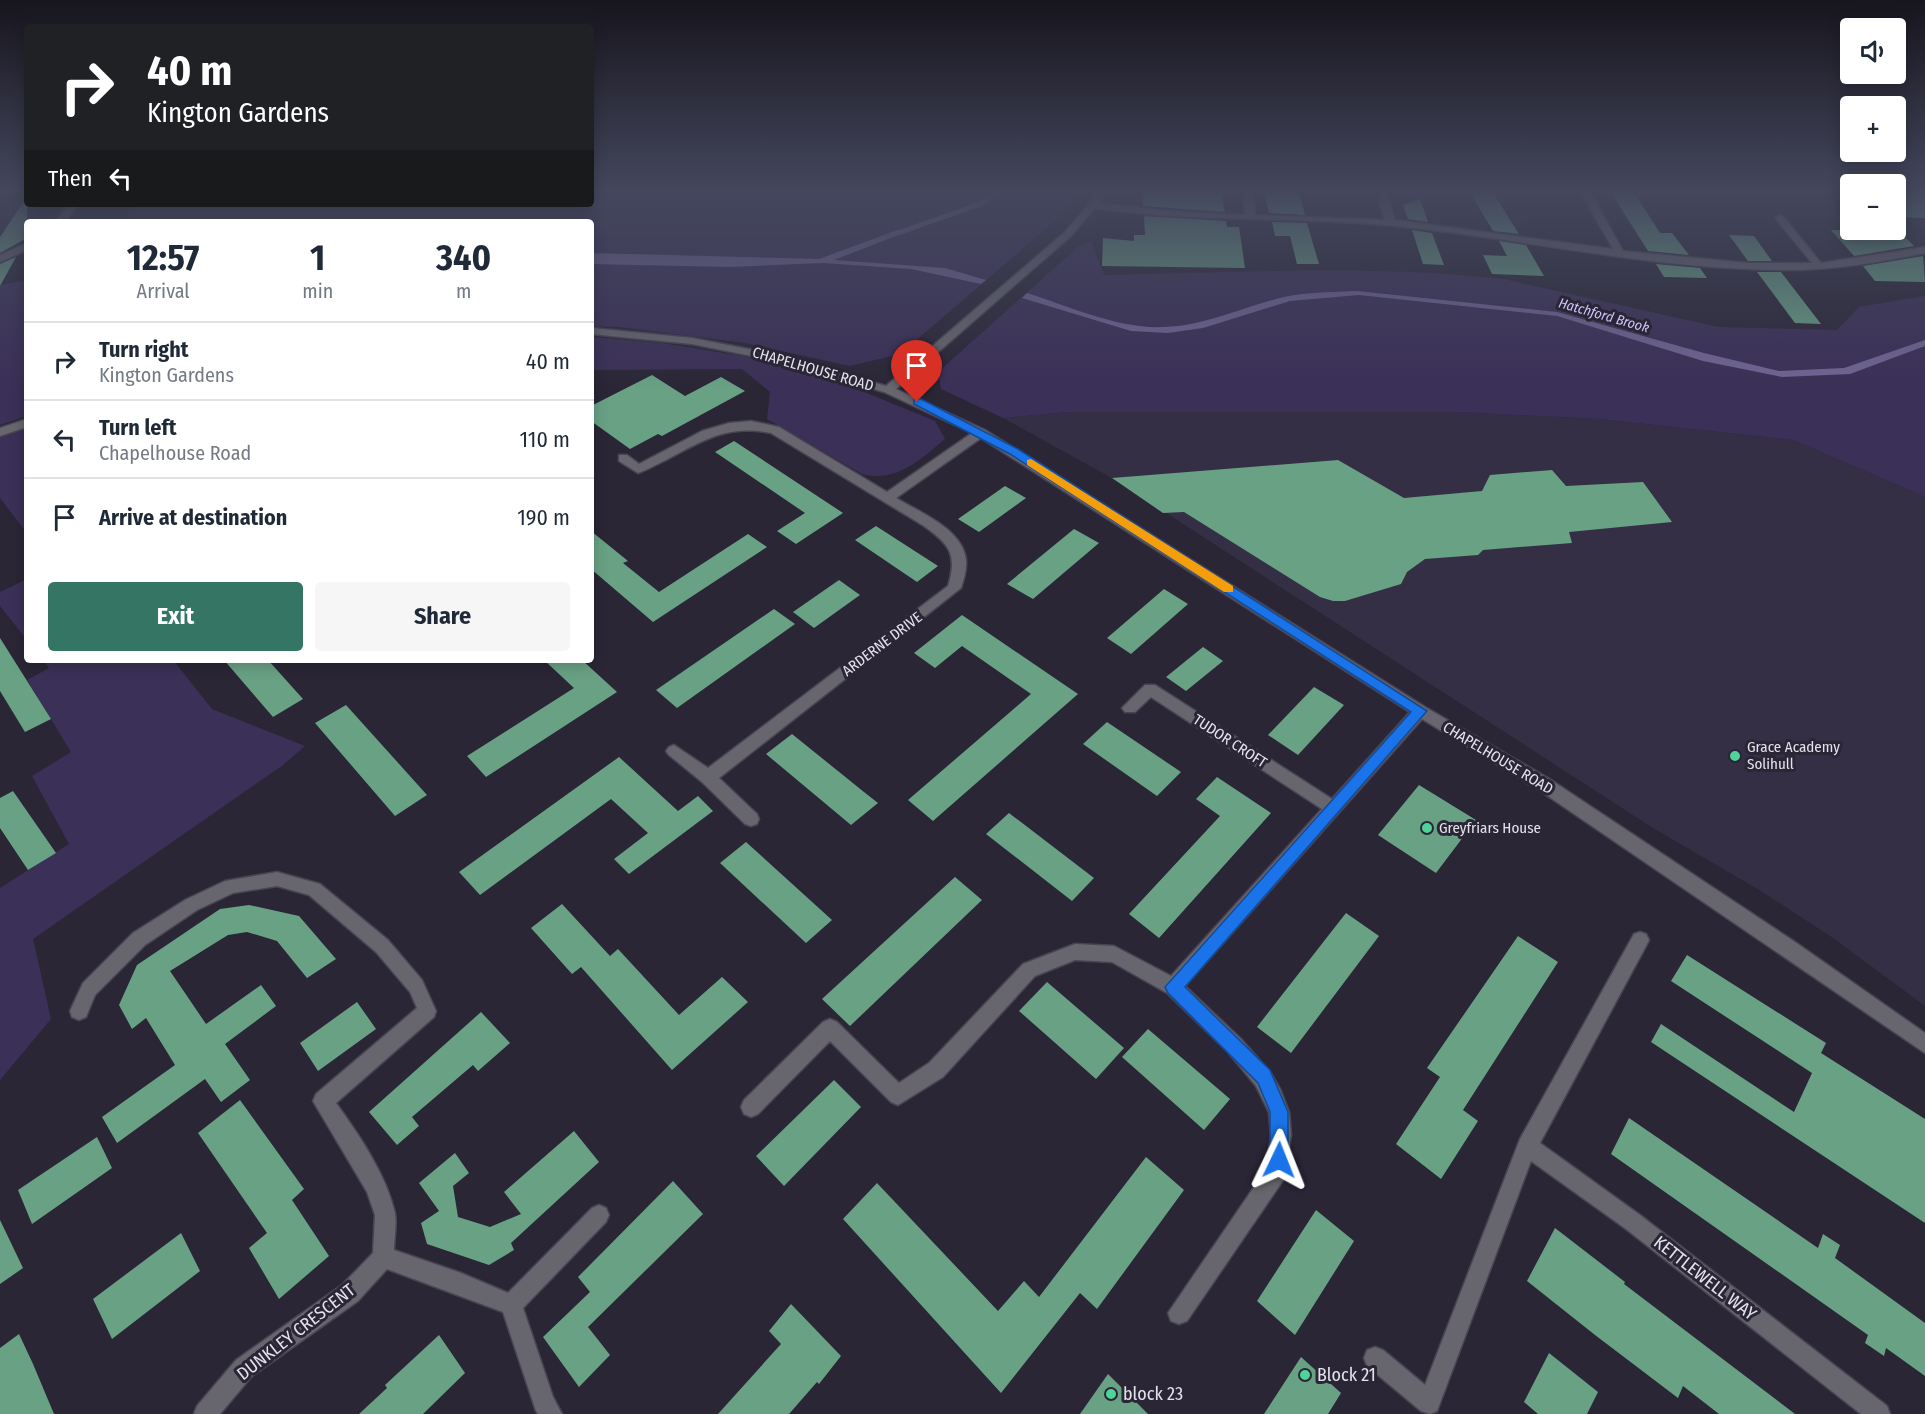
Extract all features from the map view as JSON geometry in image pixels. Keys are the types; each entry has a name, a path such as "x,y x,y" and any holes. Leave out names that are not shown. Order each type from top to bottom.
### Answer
{"street":[{"path":"888,390 1041,257"},
{"path":"1643,257 1710,264 1818,265 1889,257"},
{"path":"1812,257 1818,265"},
{"name":"CHAPELHOUSE ROAD","path":"594,332 692,341 736,348 824,370 888,390 981,433 1420,711 1555,792 1780,942 1925,1044"},
{"path":"0,432 24,424"},
{"name":"ARDERNE DRIVE","path":"623,458 638,470 706,434 729,427 751,425 774,430 932,526 950,540 959,554 959,570 954,588 708,777"},
{"path":"887,498 981,433"},
{"name":"TUDOR CROFT","path":"1130,708 1150,689 1333,808"},
{"path":"1173,987 1420,711"},
{"path":"674,750 708,777 751,819"},
{"path":"79,1011 89,989 139,939 191,905 231,886 277,879 314,889 382,946 416,986 427,1011 323,1101 344,1131 376,1188 385,1215 383,1257 511,1305"},
{"path":"1375,1358 1429,1403 1527,1146 1641,940"},
{"path":"751,1107 830,1028 898,1095 936,1070 1029,970 1076,952 1114,954 1173,987 1264,1076 1279,1112 1281,1147 1277,1172 1179,1313"},
{"name":"KETTLEWELL WAY","path":"1527,1146 1633,1221 1879,1414"},
{"path":"511,1305 599,1215"},
{"name":"DUNKLEY CRESCENT","path":"205,1414 244,1368 350,1293 383,1257"},
{"path":"511,1305 544,1403 551,1414"}],"shaded area":[{"path":"594,257 1013,257 900,354 850,366 745,343 619,327 594,326"},
{"path":"594,257 819,259 842,257 834,260 945,268 986,280 981,284 911,269 823,263 730,267 594,264"},
{"path":"1067,257 1097,257 1104,275 1354,271 1453,274 1503,279 1719,327 1837,330 1859,307 1925,296 1925,497 1793,440 1599,419 1458,412 1069,412 1003,418 941,389 938,372"},
{"path":"24,281 24,417 0,425 0,285"},
{"path":"1357,291 1557,312 1704,353 1779,371 1844,368 1925,340 1925,346 1850,374 1782,377 1703,361 1557,316 1359,295 1290,301 1203,328 1168,333 1131,331 1022,298 1027,293 1112,321 1147,327 1164,327 1195,323 1284,297"},
{"path":"594,337 661,343 743,356 845,384 935,421 945,439 907,468 886,475 862,474 767,419 770,392 742,369 594,370"},
{"name":"Grace Academy Solihull","path":"1069,412 1458,412 1599,419 1793,440 1925,497 1925,1006 1833,938 1761,891 1653,828 1112,478 1003,418"},
{"path":"24,429 24,529 0,498 0,437"},
{"path":"24,580 24,636 0,606 0,592"},
{"path":"45,663 175,663 212,709 305,746 283,765 33,939 51,1019 0,1080 0,888 69,844 32,776 71,752 27,680 49,668"}],"building":[{"path":"16,257 0,286 0,264"},
{"path":"1102,257 1243,257 1245,268 1102,266"},
{"path":"1295,257 1317,257 1319,264 1297,264"},
{"path":"1421,257 1441,257 1444,265 1423,264"},
{"path":"1484,257 1533,257 1544,276 1492,274"},
{"path":"1745,257 1769,257 1772,261 1748,261"},
{"path":"1923,257 1925,282 1875,281 1863,266"},
{"path":"1656,264 1700,268 1707,278 1664,277"},
{"path":"1757,272 1781,272 1821,324 1795,323"},
{"path":"652,375 685,396 721,377 745,391 662,436 658,434 630,449 594,423 594,404"},
{"path":"734,441 843,513 796,544 777,531 805,513 715,452"},
{"path":"1338,460 1404,498 1482,491 1490,475 1552,470 1566,486 1643,482 1672,522 1569,532 1572,543 1483,550 1478,555 1425,559 1407,572 1401,584 1345,601 1333,601 1320,597 1184,512 1163,513 1112,478"},
{"path":"1005,486 1026,498 979,532 958,519"},
{"path":"876,526 938,566 917,582 855,540"},
{"path":"1074,529 1099,543 1033,599 1007,584"},
{"path":"594,533 628,561 623,563 659,592 748,534 767,547 653,622 594,572"},
{"path":"839,580 860,595 814,628 793,612"},
{"path":"1164,589 1188,604 1131,654 1107,638"},
{"path":"774,609 795,624 677,708 656,690"},
{"path":"962,615 1078,694 933,821 908,800 1031,694 962,646 935,668 914,653"},
{"path":"0,638 51,719 25,732 0,691"},
{"path":"1203,647 1223,661 1186,691 1166,677"},
{"path":"227,663 271,663 303,699 273,717"},
{"path":"547,663 585,663 617,692 486,777 467,756 574,688"},
{"path":"1314,687 1344,705 1298,755 1268,735"},
{"path":"346,705 427,795 395,816 315,723"},
{"path":"1107,722 1181,772 1157,796 1083,744"},
{"path":"792,734 878,803 851,825 766,754"},
{"path":"619,757 678,811 698,796 713,811 629,874 614,859 648,833 611,799 480,895 459,872"},
{"path":"1217,777 1271,813 1159,938 1129,914 1220,816 1196,799"},
{"name":"Greyfriars House","path":"1419,785 1476,820 1436,873 1378,835"},
{"path":"13,791 56,853 28,870 0,828 0,798"},
{"path":"1009,813 1094,878 1072,901 986,834"},
{"path":"746,842 832,920 806,943 720,863"},
{"path":"955,877 982,900 850,1026 822,999"},
{"path":"562,904 610,956 618,949 679,1015 722,977 748,1002 672,1070 581,967 572,974 531,928"},
{"path":"249,905 299,916 336,959 307,978 277,941 247,932 228,935 170,971 206,1024 261,985 276,1006 225,1044 250,1080 221,1102 205,1079 117,1143 102,1117 175,1065 146,1018 132,1029 119,1005 137,965 220,909"},
{"path":"1346,913 1379,936 1291,1053 1257,1027"},
{"path":"1518,936 1558,962 1463,1110 1478,1121 1441,1179 1396,1144 1440,1077 1427,1068"},
{"path":"1687,955 1826,1043 1821,1053 1925,1119 1925,1223 1651,1042 1661,1024 1794,1112 1812,1073 1671,981"},
{"path":"1047,982 1124,1048 1096,1079 1019,1011"},
{"path":"357,1002 376,1029 318,1071 300,1043"},
{"path":"481,1012 510,1043 478,1071 473,1065 412,1117 419,1126 397,1145 369,1112"},
{"path":"1148,1029 1230,1099 1204,1130 1122,1057"},
{"path":"834,1080 861,1107 784,1186 756,1156"},
{"path":"240,1100 304,1189 292,1200 329,1256 279,1299 249,1248 267,1233 198,1133"},
{"path":"1629,1118 1818,1248 1823,1234 1840,1245 1835,1258 1925,1323 1925,1376 1886,1348 1884,1356 1865,1343 1868,1335 1611,1154"},
{"path":"574,1131 599,1162 511,1243 514,1250 489,1265 427,1244 421,1223 439,1211 419,1183 455,1153 469,1173 453,1186 458,1217 490,1227 521,1214 504,1192"},
{"path":"97,1137 112,1168 32,1224 18,1190"},
{"path":"1146,1157 1184,1190 1097,1309 1080,1293 1001,1393 843,1219 877,1183 998,1311 1024,1281 1039,1297"},
{"path":"673,1181 703,1214 588,1327 610,1355 579,1387 543,1337 590,1292 578,1277"},
{"path":"1316,1210 1354,1241 1295,1335 1257,1301"},
{"path":"0,1220 23,1268 0,1284"},
{"path":"1555,1228 1625,1282 1624,1284 1795,1414 1719,1414 1683,1386 1678,1398 1595,1335 1527,1281"},
{"path":"181,1233 200,1271 112,1339 93,1299"},
{"path":"791,1304 841,1356 819,1384 817,1382 789,1414 718,1414 781,1344 769,1331"},
{"path":"19,1334 54,1414 0,1414 0,1348"},
{"path":"439,1335 465,1373 423,1414 359,1414 387,1388 385,1385"},
{"path":"1549,1353 1598,1392 1587,1414 1538,1414 1524,1402"},
{"name":"Block 21","path":"1301,1357 1341,1393 1328,1414 1264,1414"},
{"name":"block 23","path":"1108,1374 1148,1414 1080,1414"}],"slow traffic":[{"path":"1031,462 1229,589"}],"place":[{"name":"Grace Academy Solihull","path":"1735,756"},
{"name":"Greyfriars House","path":"1427,828"},
{"name":"Block 21","path":"1305,1375"},
{"name":"block 23","path":"1111,1394"}],"route":[{"path":"917,402 1014,452 1420,711 1173,987 1264,1076 1279,1112 1281,1147 1279,1160"}],"water label":[{"name":"Hatchford Brook","path":"1604,315"}]}
